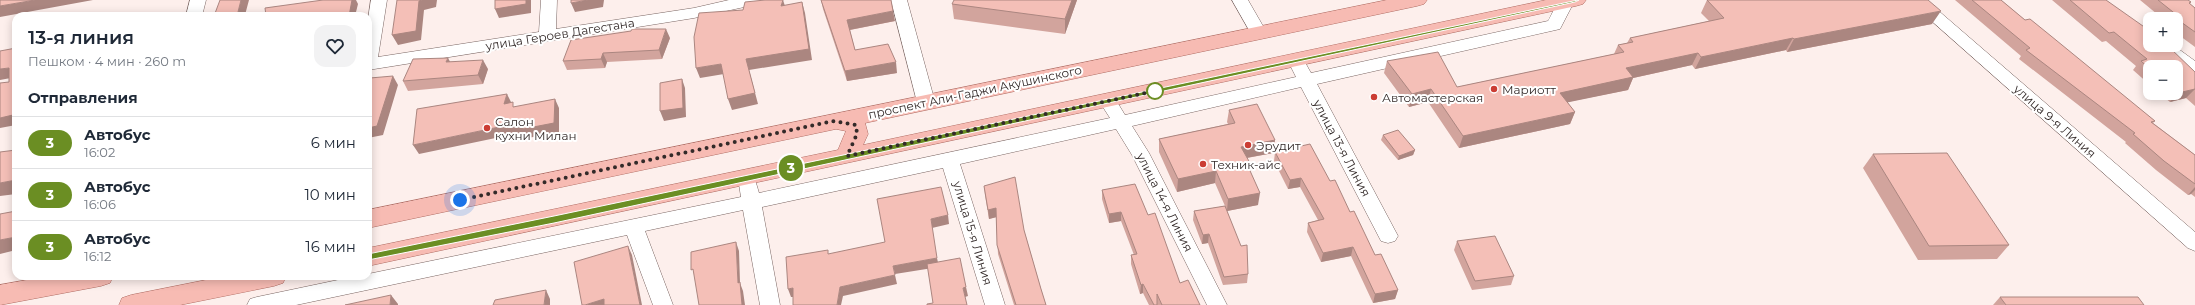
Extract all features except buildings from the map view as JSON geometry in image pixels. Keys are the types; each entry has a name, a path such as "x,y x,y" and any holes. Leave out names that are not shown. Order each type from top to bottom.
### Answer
{"main road":[{"name":"проспект Али-Гаджи Акушинского","path":"372,218 1417,0"},
{"path":"372,256 1296,61 1567,1"},
{"path":"834,121 856,125 857,134 847,156"},
{"path":"0,295 80,280"},
{"path":"131,305 254,280"}],"street":[{"path":"195,12 198,0"},
{"path":"372,41 379,0"},
{"path":"547,36 549,0"},
{"name":"улица Героев Дагестана","path":"372,63 694,13 721,3 752,0"},
{"path":"899,0 926,102"},
{"path":"1240,0 1259,33"},
{"name":"улица 9-я Линия","path":"1916,0 2195,242"},
{"path":"257,305 752,203 1554,25 1567,1"},
{"path":"2171,52 2195,70"},
{"name":"улица 13-я Линия","path":"1296,61 1388,236"},
{"name":"улица 14-я Линия","path":"1108,101 1140,153 1217,305"},
{"name":"улица 15-я Линия","path":"950,160 995,305"},
{"path":"747,178 770,305"},
{"path":"634,227 663,305"}],"bus line":[{"name":"3","path":"372,256 554,220 1575,0"}],"place":[{"name":"Мариотт","path":"1494,89"},
{"name":"Автомастерская","path":"1374,97"},
{"name":"Салон кухни Милан","path":"487,128"},
{"name":"Эрудит","path":"1248,145"},
{"name":"Техник-айс","path":"1203,164"}],"route":[{"path":"460,200 834,121 856,125 857,134 847,156 1155,91"}]}
